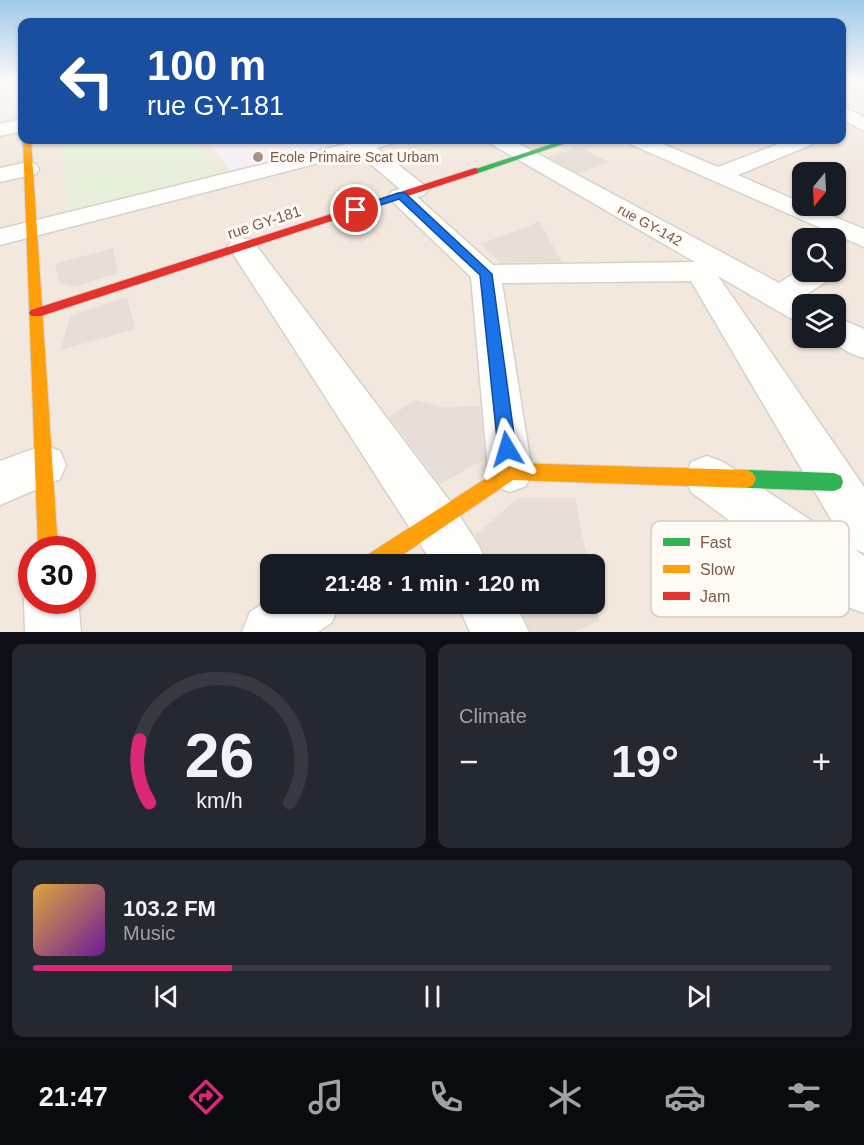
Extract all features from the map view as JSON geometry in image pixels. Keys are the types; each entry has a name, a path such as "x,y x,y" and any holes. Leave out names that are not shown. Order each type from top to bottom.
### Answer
{"street":[{"path":"0,130 18,126"},
{"path":"27,144 47,536"},
{"path":"0,237 369,144"},
{"path":"374,144 409,193 486,274 510,471"},
{"name":"rue GY-142","path":"506,144 709,267 791,304"},
{"name":"rue GY-181","path":"36,313 558,144"},
{"path":"646,144 864,239"},
{"path":"719,175 797,144"},
{"path":"0,176 28,169"},
{"path":"846,256 864,244"},
{"path":"242,246 435,521 455,554"},
{"path":"486,274 709,267 864,530"},
{"path":"791,304 811,282"},
{"path":"846,335 864,345"},
{"path":"0,483 44,465"},
{"path":"386,554 510,471 834,482"},
{"path":"707,477 770,521"},
{"path":"849,576 864,587"},
{"path":"52,614 53,632"},
{"path":"270,632 297,614"},
{"path":"490,614 501,632"}],"shaded area":[{"path":"0,110 18,110 18,144 846,144 846,110 864,110 864,632 0,632"},
{"name":"Ecole Primaire Scat Urbam","path":"211,144 349,144 232,173"}],"green space":[{"path":"60,144 198,144 219,176 69,213"}],"building":[{"path":"579,146 609,162 578,173 548,157"},
{"path":"539,222 562,262 500,263 481,244"},
{"path":"113,248 118,273 74,287 60,283 55,264"},
{"path":"127,297 135,329 61,350 70,316"},
{"path":"416,400 443,407 480,406 485,459 440,484 389,417"},
{"path":"518,498 575,498 586,554 484,554 475,535"},
{"path":"523,614 598,614 599,621 573,632 531,632"}],"traffic: fast":[{"path":"475,171 559,144"},
{"path":"747,479 834,482"}],"traffic: slow":[{"path":"27,144 47,536"},
{"path":"386,554 510,471 747,479"}],"traffic: jam":[{"path":"36,313 475,171"}],"place":[{"name":"Ecole Primaire Scat Urbam","path":"258,157"}],"route":[{"path":"356,210 401,196 486,274 507,449"}]}
